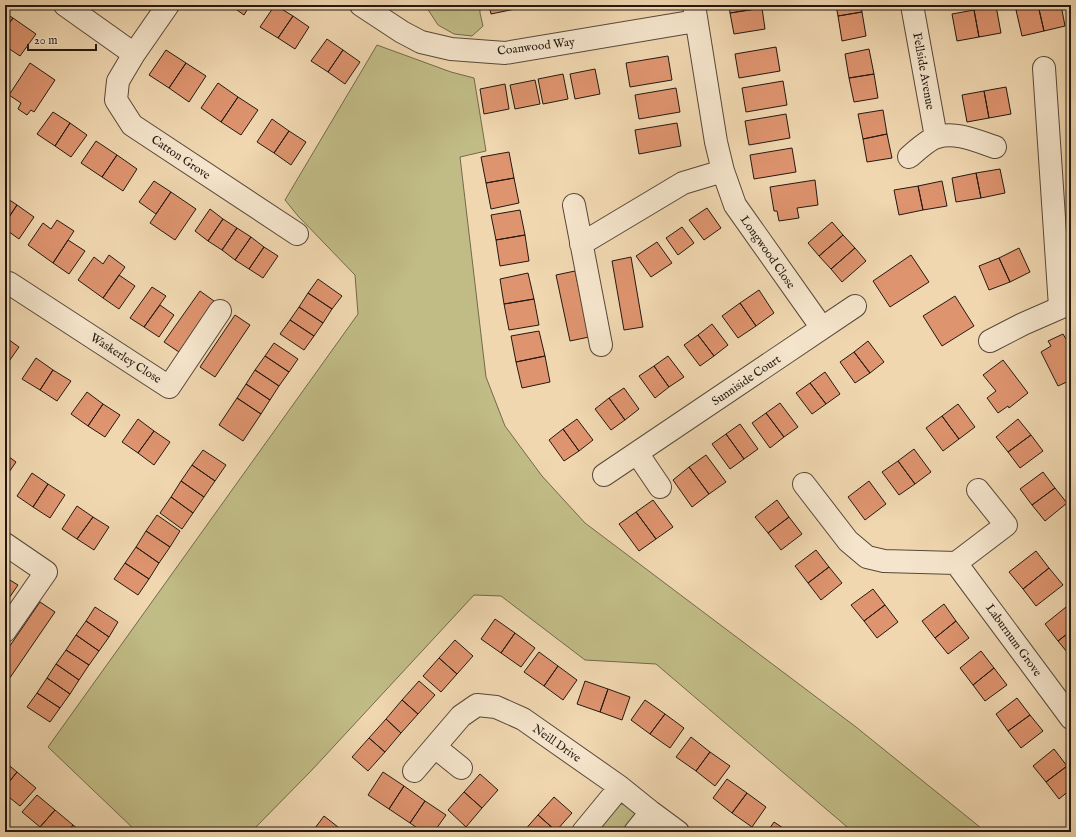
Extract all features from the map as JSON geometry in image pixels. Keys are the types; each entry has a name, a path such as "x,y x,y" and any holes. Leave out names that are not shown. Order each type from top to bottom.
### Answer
{"street":[{"path":"65,5 134,54"},
{"name":"Catton Grove","path":"168,5 134,54 118,81 116,100 132,125 297,234"},
{"name":"Coanwood Way","path":"362,5 402,32 421,42 451,49 505,53 695,13"},
{"name":"Fellside Avenue","path":"912,5 936,137"},
{"name":"Longwood Close","path":"695,13 722,171 736,205 822,328"},
{"path":"990,341 1023,324 1066,305 1044,68"},
{"path":"909,157 936,137 951,136 970,138 995,147"},
{"path":"582,244 684,183 722,171"},
{"path":"574,205 601,344"},
{"name":"Waskerley Close","path":"5,284 9,283 169,387 220,311"},
{"name":"Sunniside Court","path":"604,475 855,306"},
{"path":"637,453 660,487"},
{"path":"804,484 848,541 867,557 884,561 956,563 1006,525 978,490"},
{"path":"5,544 46,572 5,630"},
{"name":"Laburnum Grove","path":"956,563 1071,718"},
{"name":"Neill Drive","path":"414,771 461,716 477,705 496,707 523,719 620,787 678,832"},
{"path":"435,747 462,768"},
{"path":"583,832 620,787"},
{"path":"635,832 651,812"}],"shaded area":[{"path":"428,5 480,5 483,26 472,36 454,34 438,25 427,8"},
{"path":"377,45 451,72 474,78 486,151 460,157 486,377 505,426 542,476 585,523 856,727 986,832 853,832 656,664 585,660 501,596 474,595 311,771 251,832 137,832 48,747 358,314 355,275 298,216 285,200"},
{"path":"627,804 635,810 636,816 624,832 597,832 618,805"}],"building":[{"path":"230,5 250,5 244,15"},
{"path":"275,5 293,16 278,38 260,27"},
{"path":"489,5 520,5 520,8 491,14"},
{"path":"729,5 761,5 762,8 730,13"},
{"path":"836,5 861,5 862,12 838,16"},
{"path":"1038,5 1061,5 1065,26 1044,31"},
{"path":"1038,5 1044,31 1022,36 1016,10"},
{"path":"996,6 1001,33 979,37 974,10"},
{"path":"762,8 765,29 734,34 730,13"},
{"path":"974,10 979,37 957,41 952,14"},
{"path":"862,12 866,36 842,41 838,16"},
{"path":"5,13 13,18 5,29"},
{"path":"293,16 309,27 295,49 278,38"},
{"path":"13,18 36,34 20,56 5,46 5,29"},
{"path":"327,39 343,50 328,72 311,61"},
{"path":"776,47 780,71 739,78 735,54"},
{"path":"869,49 874,74 849,78 845,54"},
{"path":"166,50 186,63 169,88 149,75"},
{"path":"343,50 360,62 345,84 328,72"},
{"path":"668,56 672,80 630,87 626,63"},
{"path":"30,63 55,80 34,112 31,110 27,115 18,109 21,103 9,95"},
{"path":"186,63 206,76 189,102 169,88"},
{"path":"595,69 600,94 575,99 570,74"},
{"path":"563,74 568,99 543,104 538,79"},
{"path":"874,74 878,98 854,102 849,78"},
{"path":"535,80 540,104 515,109 510,85"},
{"path":"783,81 787,105 746,112 742,88"},
{"path":"218,83 238,97 221,122 201,108"},
{"path":"505,84 509,109 484,114 480,89"},
{"path":"1006,87 1011,114 989,118 984,91"},
{"path":"676,88 680,112 639,119 635,95"},
{"path":"984,91 989,118 967,122 962,95"},
{"path":"238,97 258,110 241,135 221,122"},
{"path":"883,110 887,134 863,139 858,114"},
{"path":"53,112 70,123 55,146 37,134"},
{"path":"786,114 790,138 749,145 745,121"},
{"path":"272,119 289,131 274,153 257,142"},
{"path":"70,123 87,135 71,157 55,146"},
{"path":"677,123 681,146 639,154 635,130"},
{"path":"289,131 306,142 291,165 274,153"},
{"path":"887,134 892,158 867,162 863,139"},
{"path":"96,141 117,155 102,177 81,163"},
{"path":"792,148 796,172 754,179 750,155"},
{"path":"509,152 514,178 486,183 481,157"},
{"path":"117,155 137,169 123,191 102,177"},
{"path":"1000,169 1005,193 981,198 976,173"},
{"path":"976,173 981,198 956,202 952,178"},
{"path":"514,178 519,203 491,209 486,183"},
{"path":"815,180 818,205 797,208 799,218 779,221 777,211 774,211 770,187"},
{"path":"154,181 171,192 156,214 139,202"},
{"path":"942,181 947,206 923,210 918,186"},
{"path":"918,186 923,210 899,215 894,190"},
{"path":"171,192 196,209 175,240 150,223"},
{"path":"5,197 17,205 5,223"},
{"path":"17,205 34,217 19,239 5,229 5,223"},
{"path":"707,208 721,228 704,240 689,220"},
{"path":"210,209 223,219 208,241 195,231"},
{"path":"520,210 525,235 496,240 491,215"},
{"path":"223,219 237,228 222,250 208,241"},
{"path":"57,220 74,231 53,263 28,245 43,223 51,229"},
{"path":"832,222 843,235 819,256 808,243"},
{"path":"682,227 694,243 678,255 666,238"},
{"path":"237,228 251,237 235,260 222,250"},
{"path":"525,235 529,261 500,266 496,240"},
{"path":"843,235 855,248 831,269 819,256"},
{"path":"251,237 264,247 249,269 235,260"},
{"path":"68,240 85,251 69,274 53,263"},
{"path":"657,242 672,263 651,277 636,256"},
{"path":"264,247 278,256 263,278 249,269"},
{"path":"855,248 866,261 842,282 831,269"},
{"path":"1019,248 1030,272 1010,282 999,258"},
{"path":"109,255 125,267 103,298 78,280 94,257 103,264"},
{"path":"911,255 929,282 890,307 873,281"},
{"path":"631,257 643,327 624,330 612,261"},
{"path":"999,258 1010,282 989,290 979,266"},
{"path":"575,271 589,337 570,341 556,275"},
{"path":"528,273 534,299 504,304 500,279"},
{"path":"119,275 135,286 119,309 103,298"},
{"path":"318,279 342,296 332,309 308,293"},
{"path":"152,287 166,296 144,327 130,318"},
{"path":"759,290 774,313 756,326 740,303"},
{"path":"200,291 214,301 179,352 164,342"},
{"path":"308,293 332,309 323,323 299,307"},
{"path":"955,296 974,326 942,346 923,316"},
{"path":"534,299 539,325 509,330 504,304"},
{"path":"740,303 756,326 738,338 722,316"},
{"path":"160,305 174,315 159,337 144,327"},
{"path":"299,307 323,323 314,336 290,320"},
{"path":"235,315 250,325 215,377 200,367"},
{"path":"290,320 314,336 304,350 280,334"},
{"path":"712,324 728,345 714,356 698,335"},
{"path":"539,331 545,356 516,362 511,336"},
{"path":"1063,334 1066,339 1071,337 1071,380 1058,386 1041,352 1051,346 1048,341"},
{"path":"698,335 714,356 700,366 684,345"},
{"path":"5,337 19,347 5,367"},
{"path":"868,341 884,362 870,373 854,352"},
{"path":"274,343 298,359 289,372 265,356"},
{"path":"854,352 870,373 855,383 840,362"},
{"path":"265,356 289,372 279,386 255,370"},
{"path":"545,356 550,382 522,388 516,362"},
{"path":"668,356 684,377 669,387 654,366"},
{"path":"36,358 53,370 40,390 22,379"},
{"path":"1003,360 1028,393 1009,408 1008,406 998,413 987,398 996,391 983,375"},
{"path":"654,366 669,387 655,398 639,376"},
{"path":"53,370 71,381 57,401 40,390"},
{"path":"255,370 279,386 270,400 246,384"},
{"path":"825,372 840,394 826,404 810,383"},
{"path":"810,383 826,404 812,414 796,393"},
{"path":"246,384 270,400 261,414 237,398"},
{"path":"624,388 639,409 625,420 609,398"},
{"path":"87,392 103,404 88,426 71,414"},
{"path":"237,398 261,414 243,441 219,425"},
{"path":"609,398 625,420 611,430 595,409"},
{"path":"780,403 798,427 784,437 766,413"},
{"path":"103,404 120,415 105,437 88,426"},
{"path":"958,404 975,427 959,439 942,416"},
{"path":"766,413 784,437 770,448 752,423"},
{"path":"942,416 959,439 943,451 926,428"},
{"path":"138,419 154,431 138,453 122,442"},
{"path":"577,419 593,440 579,451 563,429"},
{"path":"1018,419 1031,435 1008,452 996,437"},
{"path":"740,424 758,449 744,459 726,434"},
{"path":"563,429 579,451 564,461 549,440"},
{"path":"154,431 170,442 154,465 138,453"},
{"path":"726,434 744,459 730,469 712,444"},
{"path":"1031,435 1043,451 1020,468 1008,452"},
{"path":"914,449 931,472 915,484 898,461"},
{"path":"203,450 226,465 215,481 192,465"},
{"path":"5,454 16,462 5,478"},
{"path":"706,455 726,482 709,494 689,467"},
{"path":"898,461 915,484 899,495 882,472"},
{"path":"192,465 215,481 204,497 181,481"},
{"path":"689,467 709,494 692,507 673,480"},
{"path":"1043,472 1055,488 1032,505 1020,489"},
{"path":"32,473 48,484 33,507 17,496"},
{"path":"181,481 204,497 193,513 171,497"},
{"path":"869,481 886,504 865,520 848,497"},
{"path":"48,484 65,495 50,518 33,507"},
{"path":"1055,488 1067,503 1045,521 1032,505"},
{"path":"171,497 193,513 182,529 160,513"},
{"path":"653,500 673,527 656,539 636,512"},
{"path":"777,500 789,517 768,533 755,517"},
{"path":"77,506 93,517 77,539 62,529"},
{"path":"636,512 656,539 639,551 619,524"},
{"path":"157,515 180,531 170,547 146,531"},
{"path":"93,517 109,527 94,550 77,539"},
{"path":"789,517 802,534 781,550 768,533"},
{"path":"146,531 170,547 159,563 136,547"},
{"path":"136,547 159,563 149,579 125,563"},
{"path":"816,550 829,567 808,583 795,566"},
{"path":"1036,551 1049,568 1023,589 1009,572"},
{"path":"125,563 149,579 138,595 114,579"},
{"path":"829,567 842,583 821,600 808,583"},
{"path":"1049,568 1063,585 1036,606 1023,589"},
{"path":"5,577 18,585 5,604"},
{"path":"873,589 885,605 864,621 851,605"},
{"path":"40,602 55,612 5,685 5,653"},
{"path":"1071,603 1071,631 1058,641 1045,624"},
{"path":"944,604 956,621 935,638 922,621"},
{"path":"885,605 898,622 877,638 864,621"},
{"path":"95,607 118,622 109,637 86,621"},
{"path":"495,619 515,633 501,653 481,639"},
{"path":"86,621 109,637 99,651 76,635"},
{"path":"956,621 969,638 948,654 935,638"},
{"path":"1071,631 1071,657 1058,641"},
{"path":"515,633 535,648 521,667 501,653"},
{"path":"76,635 99,651 89,665 66,650"},
{"path":"455,640 473,656 457,674 439,658"},
{"path":"66,650 89,665 79,680 56,664"},
{"path":"981,651 994,668 973,685 960,668"},
{"path":"539,652 558,666 544,686 524,672"},
{"path":"439,658 457,674 441,692 423,676"},
{"path":"56,664 79,680 70,694 47,678"},
{"path":"558,666 577,680 563,700 544,686"},
{"path":"994,668 1007,685 985,701 973,685"},
{"path":"47,678 70,694 60,708 37,693"},
{"path":"419,681 435,695 418,714 402,700"},
{"path":"585,681 608,689 600,712 577,704"},
{"path":"608,689 630,697 622,720 600,712"},
{"path":"37,693 60,708 50,722 27,707"},
{"path":"1017,698 1030,715 1008,731 996,714"},
{"path":"402,700 418,714 401,733 386,719"},
{"path":"645,700 665,714 650,734 631,720"},
{"path":"665,714 684,728 670,748 650,734"},
{"path":"1030,715 1043,731 1021,748 1008,731"},
{"path":"386,719 401,733 385,752 369,738"},
{"path":"691,737 710,752 696,771 676,757"},
{"path":"369,738 385,752 368,771 352,757"},
{"path":"1054,749 1067,766 1046,782 1033,766"},
{"path":"710,752 730,766 715,786 696,771"},
{"path":"5,762 17,772 5,787"},
{"path":"1067,766 1071,771 1071,789 1059,799 1046,782"},
{"path":"17,772 36,788 20,806 5,794 5,787"},
{"path":"383,772 404,786 389,809 368,795"},
{"path":"480,774 498,790 482,808 464,792"},
{"path":"727,779 747,793 732,813 713,798"},
{"path":"404,786 425,801 410,823 389,809"},
{"path":"464,792 482,808 466,827 448,810"},
{"path":"747,793 766,807 752,827 732,813"},
{"path":"37,795 55,810 40,827 22,812"},
{"path":"554,797 572,813 556,831 538,815"},
{"path":"425,801 446,815 434,832 423,832 410,823"},
{"path":"55,810 73,825 67,832 46,832 40,827"},
{"path":"538,815 556,831 556,832 523,832"},
{"path":"324,816 343,831 312,832"},
{"path":"774,822 789,832 767,832"},
{"path":"73,825 82,832 67,832"}]}
